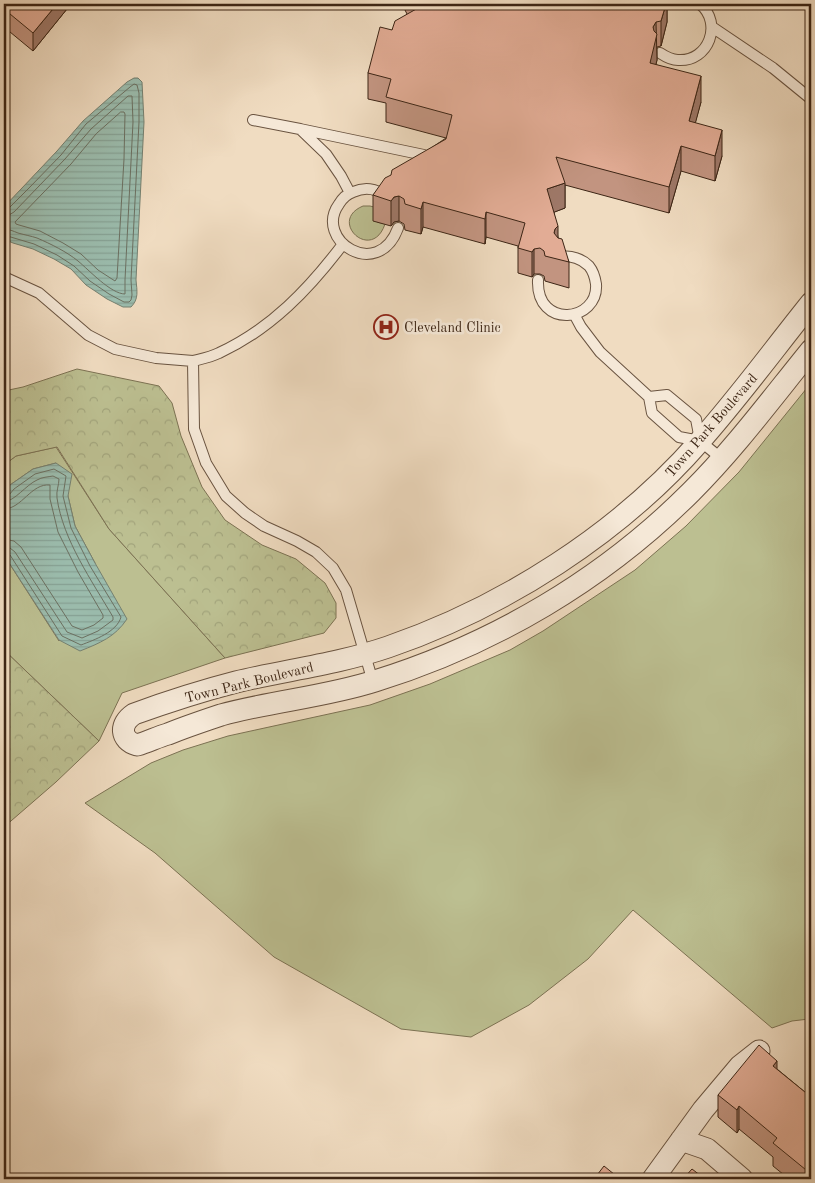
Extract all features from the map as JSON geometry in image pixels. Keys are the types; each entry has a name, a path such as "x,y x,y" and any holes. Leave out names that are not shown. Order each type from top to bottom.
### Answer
{"street":[{"name":"Town Park Boulevard","path":"811,303 700,441 670,473 593,538 555,565 506,594 455,620 410,638 364,654 230,684 134,714 124,722 124,735 132,744 137,745 220,716 373,682 428,663 525,617 602,568 640,539 692,491 722,459 811,350"},
{"path":"653,1179 703,1110 740,1066 759,1051"},
{"path":"681,1140 707,1149 742,1179"}],"lane":[{"path":"660,53 669,58 679,60 690,59 706,47 711,37 712,27 710,17 700,4"},
{"path":"712,27 773,68 811,99"},
{"path":"253,120 424,155"},
{"path":"300,129 326,154 350,193"},
{"path":"385,196 381,192 371,189 360,189 342,199 336,208 333,218 338,240 346,248 356,253 378,252 394,238 398,228"},
{"path":"4,277 39,293 88,335 115,349 156,358 193,361 218,354 252,335 280,314 308,287 343,244"},
{"path":"538,280 540,298 554,312 563,315 574,314 582,311 589,305 596,287 595,277 591,268 575,257 561,257"},
{"path":"574,314 581,327 600,352 649,397 652,413 679,437 700,441 722,459"},
{"path":"193,361 194,429 206,463 226,496 245,513 264,526 316,552 334,568 346,590 373,682"},
{"path":"649,397 667,395 696,419 700,441"}],"green space":[{"path":"363,206 374,207 377,222 385,224 379,235 371,240 363,239 356,235 351,229 349,221 353,213"},
{"path":"77,369 159,386 172,403 181,436 202,487 225,520 262,545 296,559 325,583 336,603 336,618 324,633 225,658 109,529 57,447 16,456 4,465 4,391 23,387"},
{"path":"811,383 811,1021 809,1019 792,1021 772,1028 633,910 588,959 529,1005 471,1037 401,1029 274,957 155,853 85,803 151,763 183,750 228,736 370,705 430,684 510,650 543,631 635,570 686,526 739,472"},
{"path":"56,447 109,529 225,658 122,693 99,741 4,650 4,555 59,641 95,563 75,526 68,496 56,463 33,469 10,485 4,493 4,465 16,456"},
{"path":"4,650 99,741 56,782 4,827"}],"water":[{"path":"134,78 138,78 142,82 144,122 136,280 137,295 131,307 123,307 86,285 71,269 54,259 4,239 4,207 83,121"},
{"path":"56,463 72,474 68,496 75,526 127,619 112,635 80,651 59,640 4,555 4,493 10,485 33,469"}],"building":[{"path":"4,4 57,4 33,33 4,9"},
{"path":"416,4 644,4 650,6 666,4 661,21 656,22 653,27 657,34 650,63 701,76 689,121 722,130 715,156 681,146 669,187 556,157 565,183 547,189 558,226 554,233 558,238 562,239 569,262 545,256 544,251 540,248 534,249 532,252 518,248 525,223 486,212 485,219 423,202 421,209 405,204 404,199 399,196 394,197 391,201 373,195 385,178 391,175 392,170 446,139 452,115 386,97 391,79 368,73 380,27 392,30 395,21 418,8"},
{"path":"759,1045 777,1061 773,1066 811,1097 811,1174 773,1143 777,1138 739,1106 737,1110 718,1095"},
{"path":"604,1166 620,1179 594,1179"},
{"path":"692,1169 705,1179 683,1179"}],"place":[{"name":"Cleveland Clinic","path":"386,327"}]}
